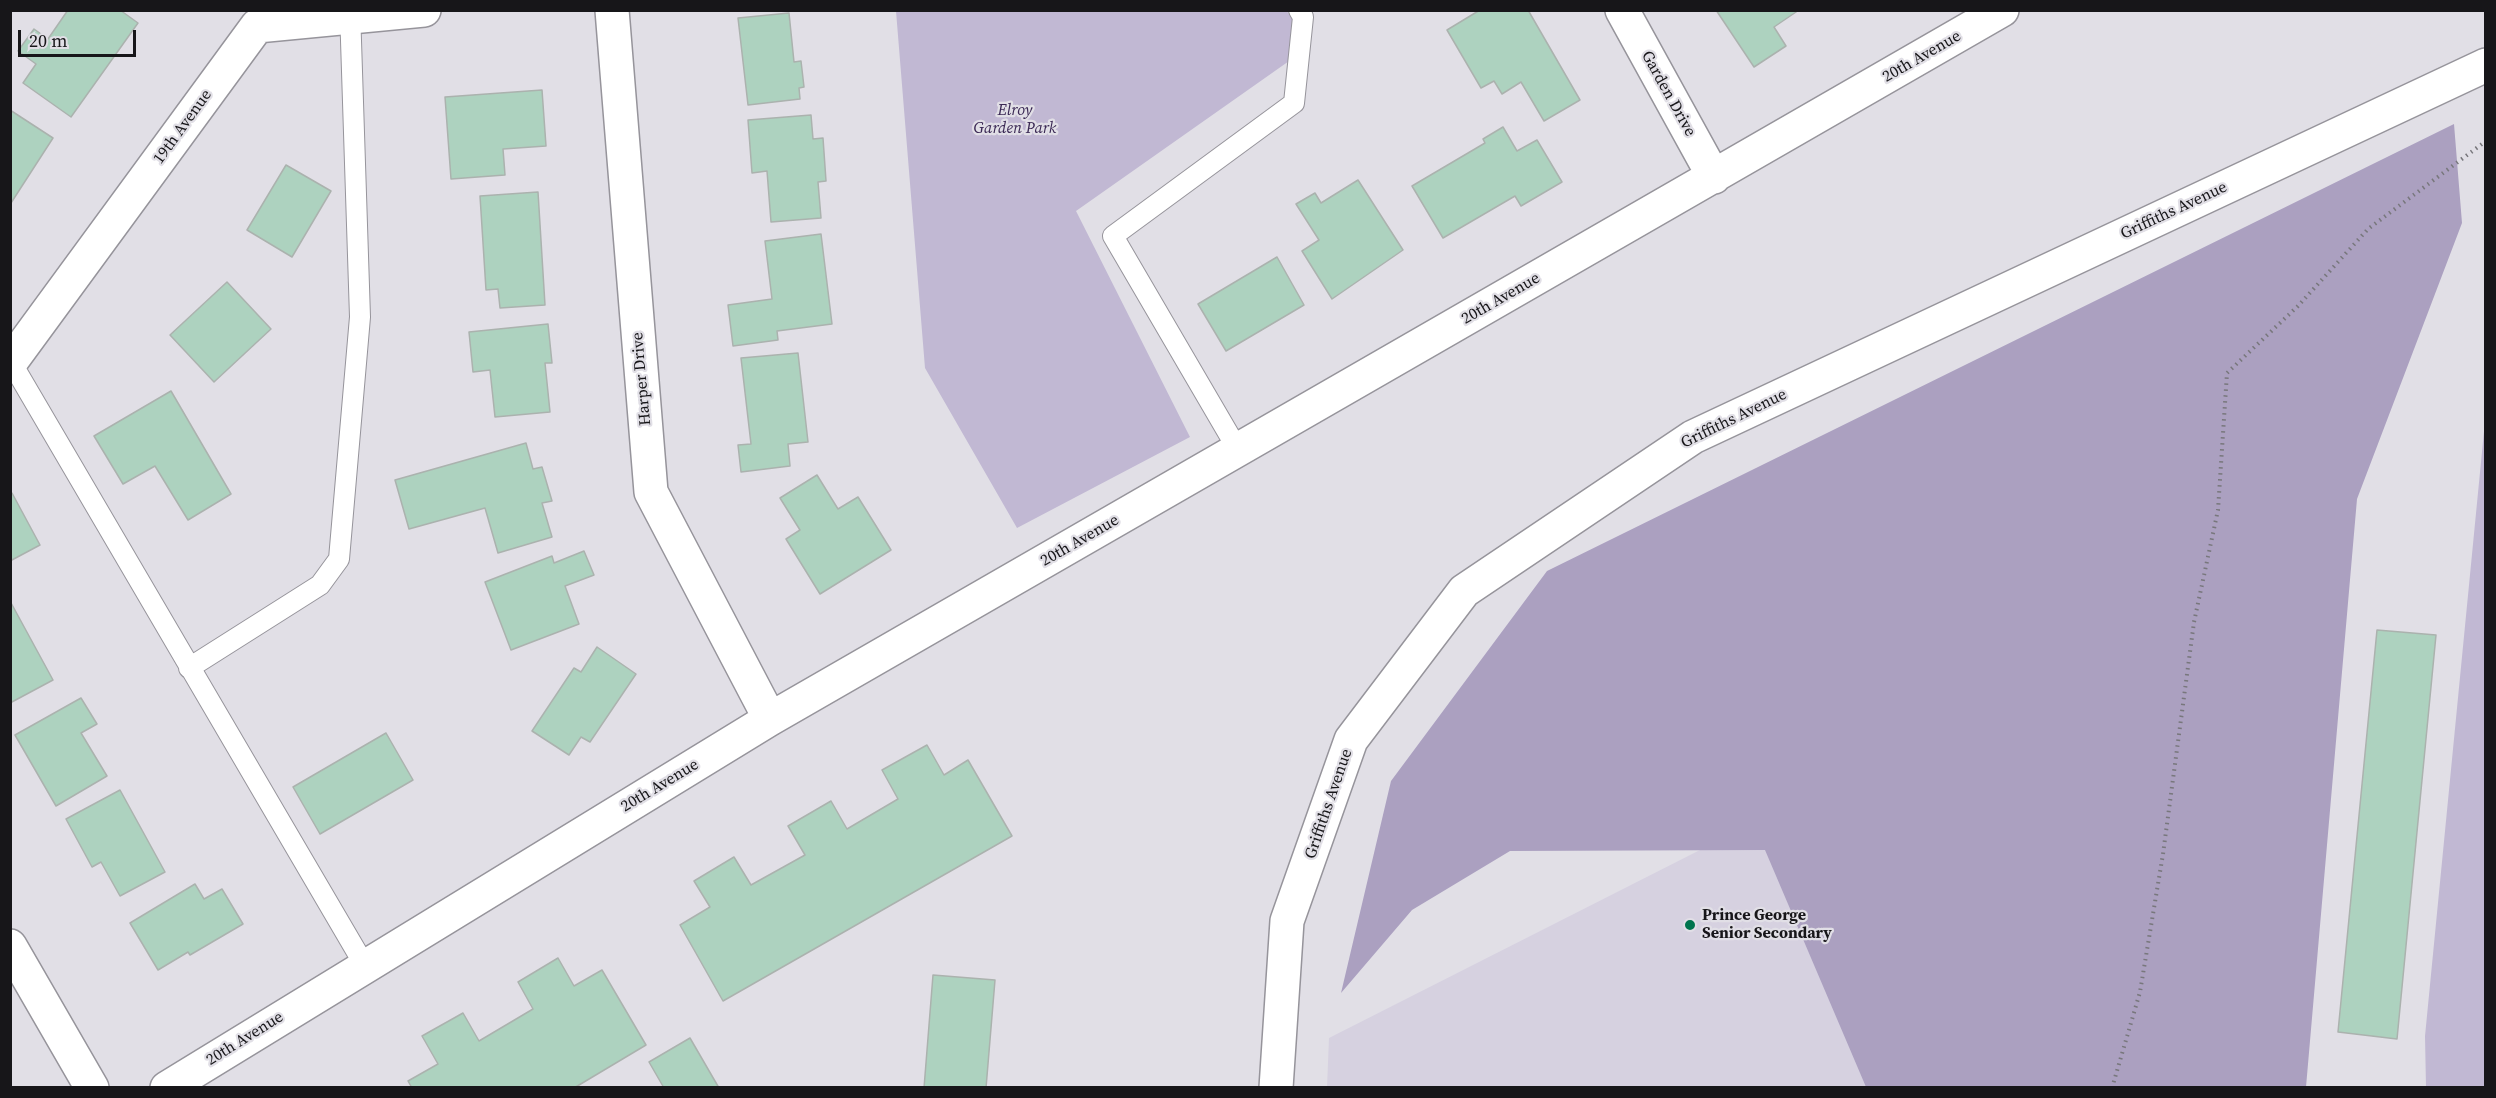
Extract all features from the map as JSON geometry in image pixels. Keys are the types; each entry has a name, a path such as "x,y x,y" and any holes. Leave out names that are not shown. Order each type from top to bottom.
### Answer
{"street":[{"name":"19th Avenue","path":"11,362 257,26 350,14 424,10"},
{"name":"Harper Drive","path":"612,10 651,492 770,719"},
{"name":"Garden Drive","path":"1622,10 1714,177"},
{"name":"20th Avenue","path":"166,1088 770,719 2002,10"},
{"name":"Griffiths Avenue","path":"1276,1088 1287,921 1351,740 1464,591 1693,437 2486,65"},
{"path":"10,946 92,1088"}],"lane":[{"path":"1238,450 1113,236 1294,102 1303,17 1299,10"},
{"path":"189,668 320,585 339,559 360,317 350,14"},
{"path":"11,362 365,966"}],"path":[{"path":"2112,1088 2140,992 2163,854 2194,622 2218,510 2227,373 2298,306 2368,230 2486,141"}],"shaded area":[{"path":"2454,124 2462,223 2357,499 2306,1087 1866,1087 1765,850 1510,851 1412,910 1341,993 1391,781 1547,571"},
{"name":"Prince George Senior Secondary","path":"1773,813 1907,1088 1327,1088 1329,1038"}],"green space":[{"name":"Elroy Garden Park","path":"896,11 1287,11 1309,47 1076,211 1190,437 1017,528 925,368"},
{"path":"2485,421 2485,1087 2426,1087 2425,1036"}],"building":[{"path":"68,10 120,10 138,23 71,117 23,83 36,64 18,51 34,29 48,39"},
{"path":"1480,10 1528,10 1580,100 1544,121 1521,82 1502,94 1494,81 1481,88 1447,30"},
{"path":"1716,10 1799,10 1774,27 1786,46 1754,67"},
{"path":"789,13 794,62 801,61 804,87 799,88 800,99 748,105 738,18"},
{"path":"542,90 546,146 503,149 505,175 451,179 445,97"},
{"path":"10,110 53,138 11,203 10,203"},
{"path":"811,115 813,139 823,138 826,181 818,182 821,218 771,222 767,171 752,173 748,120"},
{"path":"1503,127 1517,151 1537,140 1562,182 1521,206 1515,196 1443,238 1412,186 1485,143 1483,139"},
{"path":"286,165 331,191 292,257 247,230"},
{"path":"1358,180 1403,250 1332,299 1302,251 1319,240 1296,204 1315,193 1321,203"},
{"path":"538,192 545,305 500,308 498,289 486,290 480,196"},
{"path":"821,234 832,324 777,331 778,340 733,346 728,305 772,299 765,241"},
{"path":"1277,257 1304,305 1226,351 1198,304"},
{"path":"227,282 271,329 214,382 170,335"},
{"path":"548,324 552,363 545,363 550,412 495,417 490,370 473,372 469,332"},
{"path":"798,353 808,442 788,444 790,466 741,472 738,445 751,444 741,358"},
{"path":"171,391 231,494 188,520 155,466 123,484 94,436"},
{"path":"526,443 533,469 542,467 552,501 542,503 552,537 498,553 485,508 409,529 395,480"},
{"path":"817,475 838,509 858,497 891,550 820,594 786,539 800,530 780,498"},
{"path":"12,493 40,545 10,561 10,494"},
{"path":"584,551 594,575 565,586 579,624 511,650 485,582 552,556 554,563"},
{"path":"10,601 53,680 10,703"},
{"path":"2377,630 2436,635 2397,1039 2338,1032"},
{"path":"597,647 636,674 590,742 581,737 569,755 532,731 574,668 581,672"},
{"path":"81,698 97,724 81,733 107,776 56,806 15,735"},
{"path":"386,733 413,780 320,834 293,787"},
{"path":"927,745 944,775 968,760 1012,836 723,1001 680,925 710,907 694,881 734,857 751,885 805,855 788,826 831,801 847,829 898,799 882,770"},
{"path":"120,790 165,872 120,896 101,862 92,867 66,819"},
{"path":"195,884 204,899 222,889 243,924 190,955 188,952 158,970 130,923"},
{"path":"558,958 574,986 602,970 646,1045 574,1088 412,1088 408,1081 438,1064 422,1036 463,1013 479,1041 533,1009 518,982"},
{"path":"933,975 995,980 986,1088 924,1088"},
{"path":"690,1038 719,1088 664,1088 649,1062"}],"place":[{"name":"Prince George Senior Secondary","path":"1690,925"}]}
